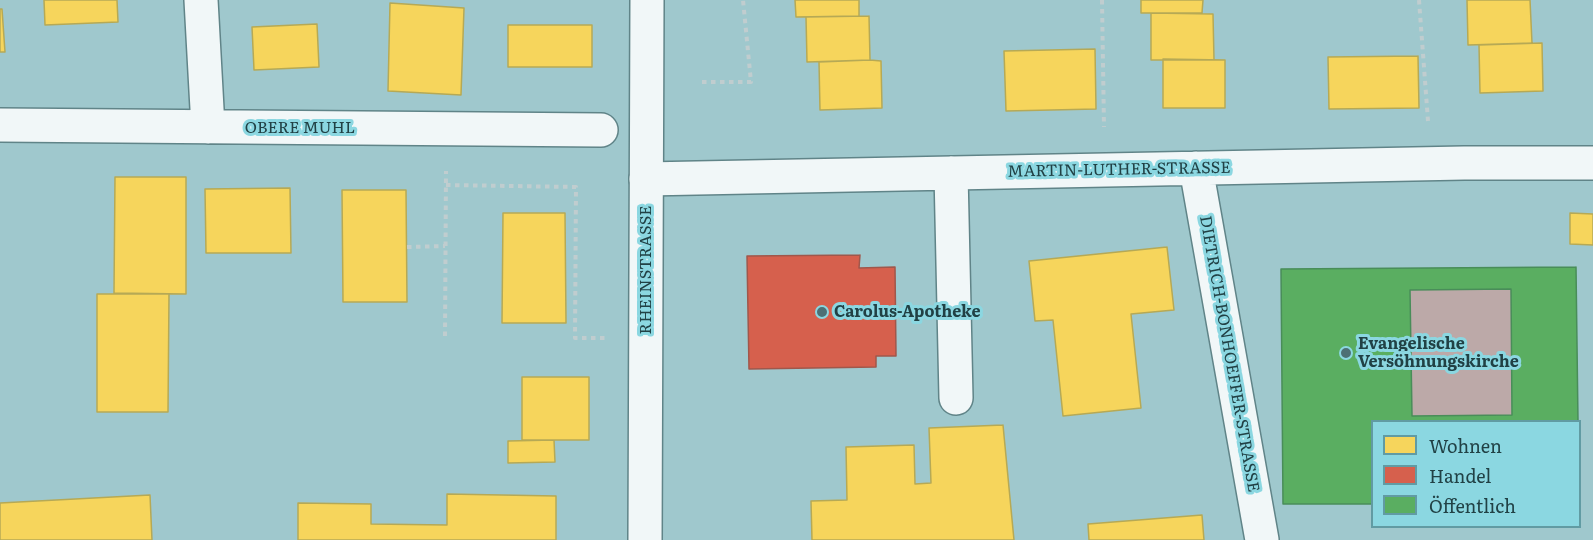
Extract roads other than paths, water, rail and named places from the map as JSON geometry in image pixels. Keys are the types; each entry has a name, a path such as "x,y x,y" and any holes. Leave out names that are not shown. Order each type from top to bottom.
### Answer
{"street":[{"path":"201,0 208,127"},
{"name":"RHEINSTRASSE","path":"645,540 646,0"},
{"name":"OBERE MUHL","path":"0,125 601,130"},
{"name":"MARTIN-LUTHER-STRASSE","path":"646,179 1431,164 1593,164"},
{"name":"DIETRICH-BONHOEFFER-STRASSE","path":"1196,168 1262,540"},
{"path":"951,173 956,398"}],"place":[{"name":"Carolus-Apotheke","path":"822,312"},
{"name":"Evangelische Versöhnungskirche","path":"1346,353"}]}
